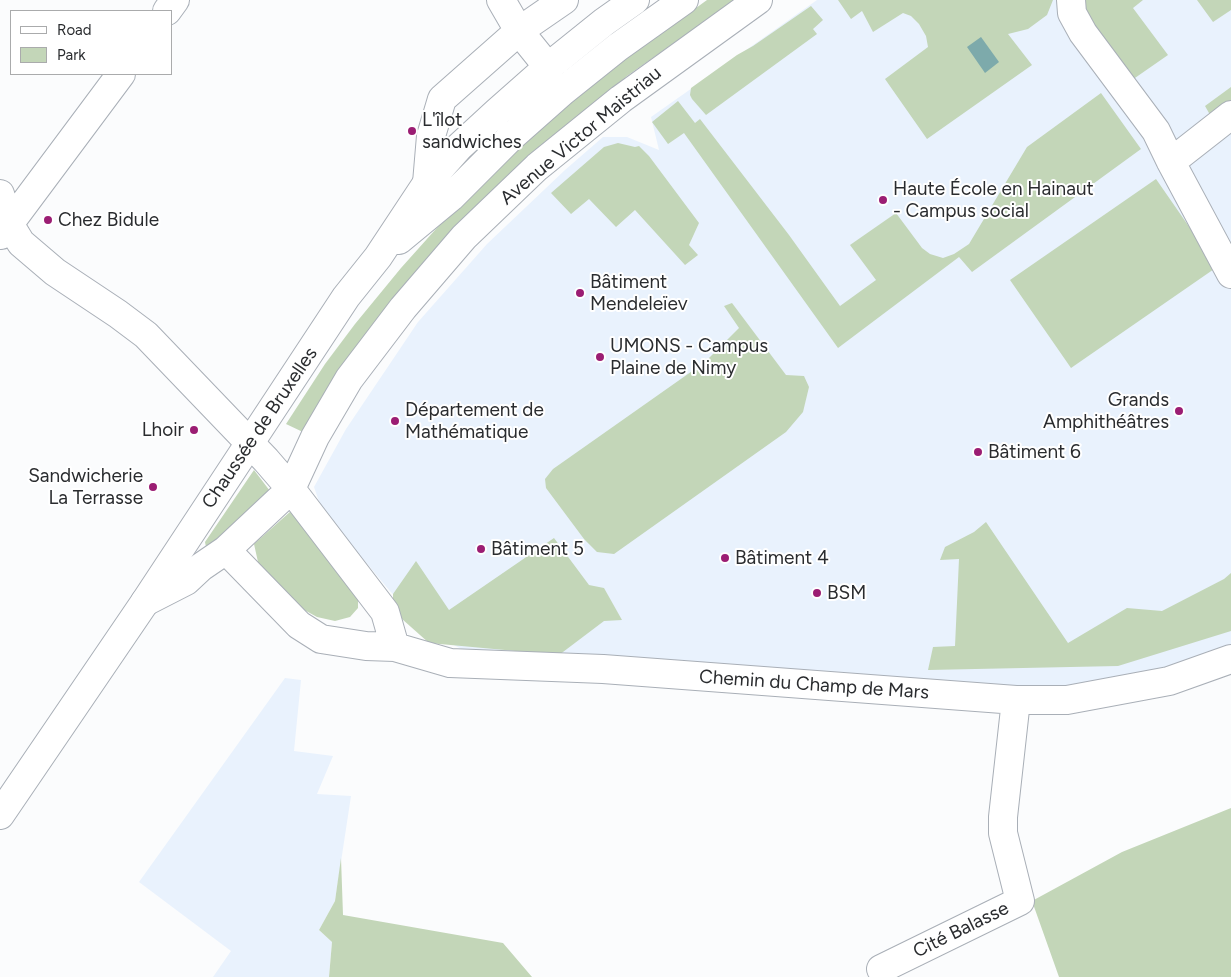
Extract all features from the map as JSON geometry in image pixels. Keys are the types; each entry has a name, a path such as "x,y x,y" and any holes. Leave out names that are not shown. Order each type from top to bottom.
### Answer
{"street":[{"path":"501,0 519,31 548,67"},
{"path":"427,183 431,136 442,99 519,31 564,0"},
{"path":"378,256 427,183 466,141 548,67 635,0"},
{"path":"378,256 451,197 511,137 563,91 618,47 684,0"},
{"name":"Avenue Victor Maistriau","path":"290,489 314,437 349,379 403,308 464,237 536,167 605,111 663,67 758,0"},
{"path":"1072,0 1072,13 1083,33 1156,131 1231,274"},
{"path":"5,231 120,75"},
{"path":"1171,162 1231,115"},
{"path":"0,194 5,231 40,261 146,335 250,443 290,489 385,612 395,647"},
{"name":"Chaussée de Bruxelles","path":"0,815 145,602 346,298 378,256"},
{"name":"Chaussée de Bruxelles","path":"145,602 186,581 201,567 226,550 290,489"},
{"name":"Chemin du Champ de Mars","path":"226,550 299,625 321,638 366,646 395,647 450,663 603,669 1016,700 1067,700 1169,681 1231,659"},
{"name":"Cité Balasse","path":"881,969 1020,901 1003,833 1016,700"}],"shaded area":[{"name":"UMONS - Campus Plaine de Nimy","path":"817,0 1231,0 1231,659 1067,700 466,651 431,634 389,590 322,510 314,487 346,429 418,322 487,244 565,170 603,137 627,137 659,150 651,117"},
{"path":"285,678 301,680 294,751 333,756 317,794 351,796 335,901 319,930 332,942 329,977 213,977 231,951 139,882"}],"green space":[{"path":"707,0 735,0 627,76 537,151 305,433 286,424 325,364 355,324 401,268 469,192 583,90"},
{"path":"838,0 1053,0 1047,15 1028,29 1008,34 1032,65 927,139 885,79 928,47 926,36 919,24 911,16 903,13 873,32 862,11 851,19"},
{"path":"1081,0 1143,0 1133,8 1168,55 1132,80 1091,23"},
{"path":"1197,0 1231,0 1231,10 1213,22"},
{"path":"811,6 823,20 813,29 817,34 706,115 692,99 690,95 691,88"},
{"path":"1231,87 1231,109 1213,120 1205,106"},
{"path":"1101,93 1141,149 972,272 959,257 838,348 684,133 668,144 652,122 678,101 695,123 700,119 789,235 840,306 876,280 850,245 896,213 922,248 930,254 943,258 954,254 969,244 1027,147"},
{"path":"618,143 635,147 639,146 649,156 699,223 689,245 698,255 685,265 635,210 616,227 589,199 571,214 551,193 604,147"},
{"path":"1156,179 1217,267 1071,368 1010,280"},
{"path":"732,303 786,375 804,376 809,387 803,412 786,432 614,554 597,552 584,539 546,488 545,479 553,469 705,362 739,328 724,306"},
{"path":"254,470 273,495 213,548 206,547 205,542"},
{"path":"291,511 358,593 358,608 350,617 335,621 317,617 299,607 272,581 258,562 254,544"},
{"path":"986,522 1068,643 1127,608 1162,611 1224,579 1231,573 1231,631 1118,666 928,670 933,647 955,646 959,559 940,560 945,547 974,532"},
{"path":"554,538 589,585 604,588 622,620 604,621 559,655 429,643 393,611 393,594 416,561 449,610"},
{"path":"1231,808 1231,977 1059,977 1032,901 1122,852"},
{"path":"341,858 343,915 503,943 532,977 329,977 332,942 319,930 335,901"}],"water":[{"path":"981,37 999,62 985,73 967,47"}],"place":[{"name":"L'îlot sandwiches","path":"412,131"},
{"name":"Haute École en Hainaut - Campus social","path":"883,200"},
{"name":"Chez Bidule","path":"48,220"},
{"name":"Bâtiment Mendeleïev","path":"580,293"},
{"name":"UMONS - Campus Plaine de Nimy","path":"600,357"},
{"name":"Grands Amphithéâtres","path":"1179,411"},
{"name":"Département de Mathématique","path":"395,421"},
{"name":"Lhoir","path":"194,430"},
{"name":"Bâtiment 6","path":"978,452"},
{"name":"Sandwicherie La Terrasse","path":"153,487"},
{"name":"Bâtiment 5","path":"481,549"},
{"name":"Bâtiment 4","path":"725,558"},
{"name":"BSM","path":"817,593"}]}
